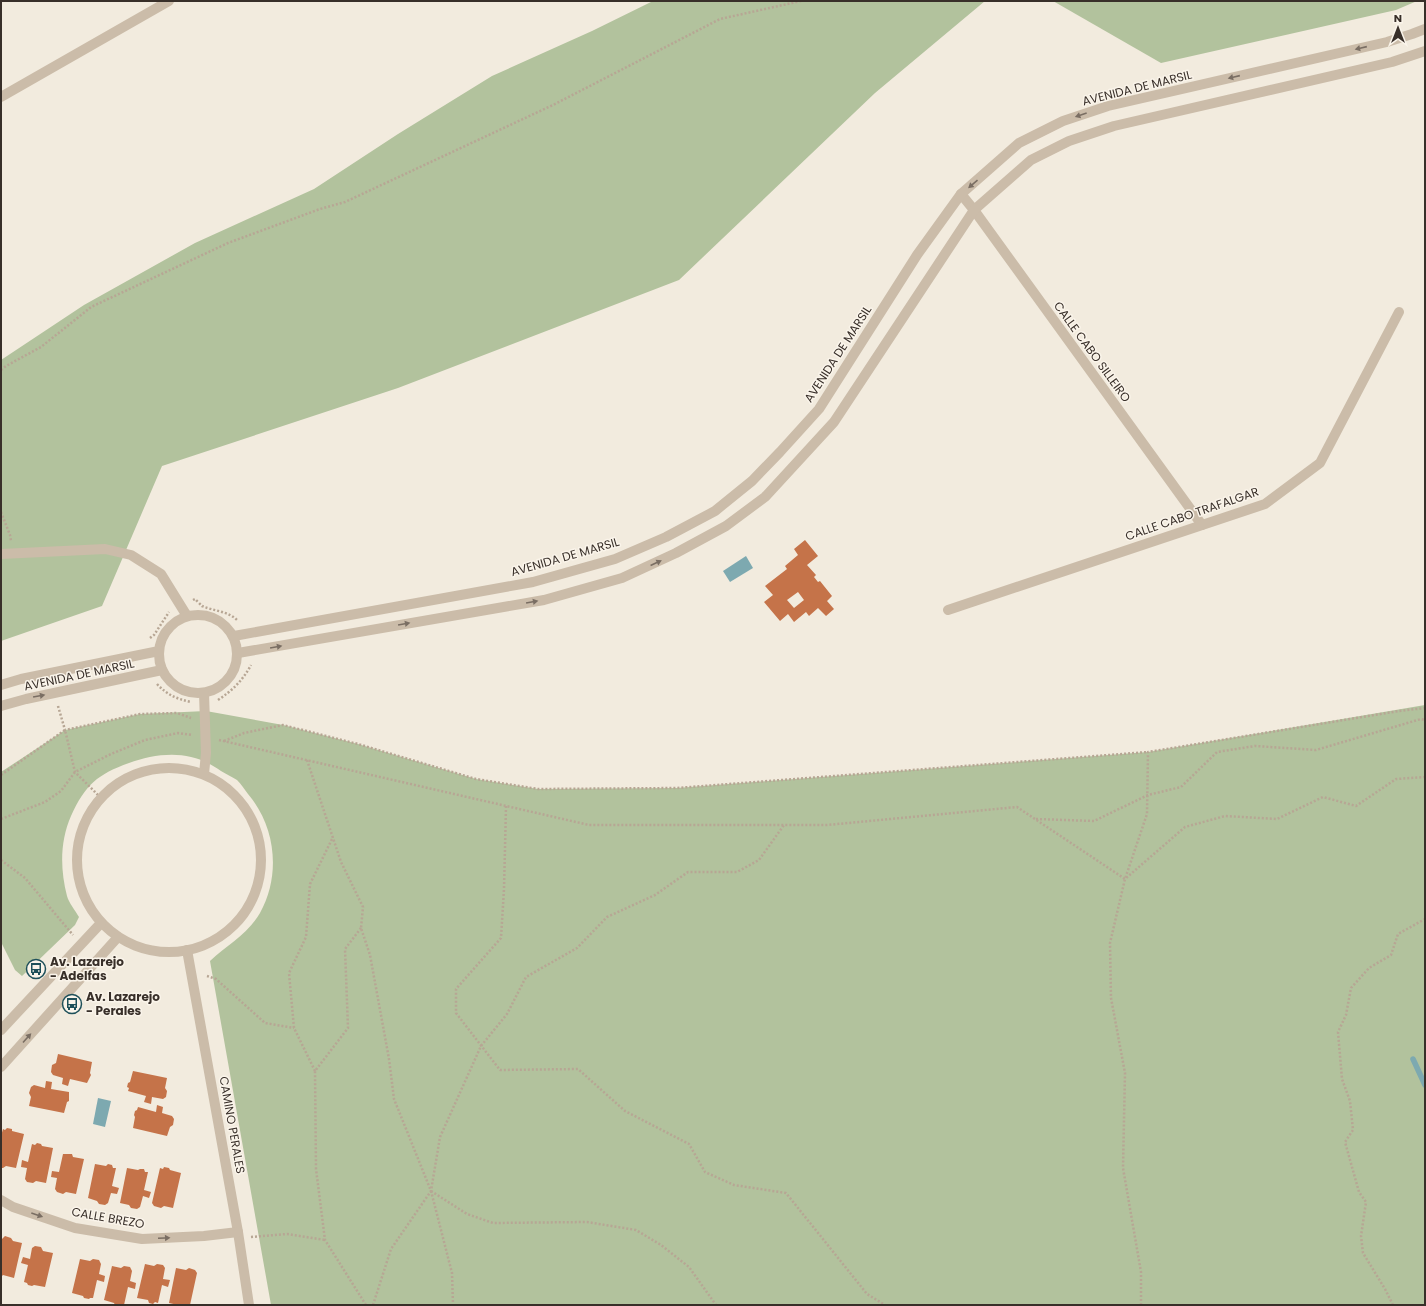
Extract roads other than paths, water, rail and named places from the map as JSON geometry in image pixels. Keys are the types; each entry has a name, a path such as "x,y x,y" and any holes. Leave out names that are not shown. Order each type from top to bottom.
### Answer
{"street":[{"path":"1,98 169,1"},
{"name":"AVENIDA DE MARSIL","path":"234,636 532,582 615,559 666,537 715,511 752,481 819,409 917,255 960,194 1019,143 1063,121 1108,106 1387,42 1425,29"},
{"path":"238,653 544,600 622,578 676,553 726,526 765,497 834,422 974,210 1031,160 1069,141 1114,126 1392,62 1425,52"},
{"name":"CALLE CABO SILLEIRO","path":"960,194 974,210 1202,525"},
{"name":"CALLE CABO TRAFALGAR","path":"948,610 1265,504 1320,463 1399,312"},
{"path":"6,554 105,549 131,555 161,574 182,605 187,616"},
{"path":"202,614 214,617 225,624 234,636 238,653 234,670 228,681 217,689 204,693 190,693 177,688 167,678 160,666 160,641 168,628 178,620 187,616 202,614"},
{"name":"AVENIDA DE MARSIL","path":"1,685 159,651"},
{"name":"AVENIDA DE MARSIL","path":"1,706 26,699 162,670"},
{"path":"204,693 206,736 204,774"},
{"path":"160,768 182,768 204,774 226,787 244,807 256,830 261,855 259,882 249,906 233,926 212,942 187,950 163,952 139,947 118,937 101,923 85,900 77,874 77,846 85,820 100,797 117,783 138,773 160,768"},
{"path":"1,1030 101,923"},
{"path":"1,1067 118,937"},
{"name":"CAMINO PERALES","path":"187,950 238,1235 249,1305"},
{"name":"CALLE BREZO","path":"1,1200 13,1207 75,1228 142,1239 238,1235"}],"water":[{"path":"746,556 753,568 730,582 723,571"},
{"path":"98,1098 111,1101 105,1127 93,1124"}],"waterway":[{"path":"1413,1059 1425,1085"}],"place":[{"name":"Av. Lazarejo - Adelfas","path":"36,969"},
{"name":"Av. Lazarejo - Perales","path":"72,1004"}]}
